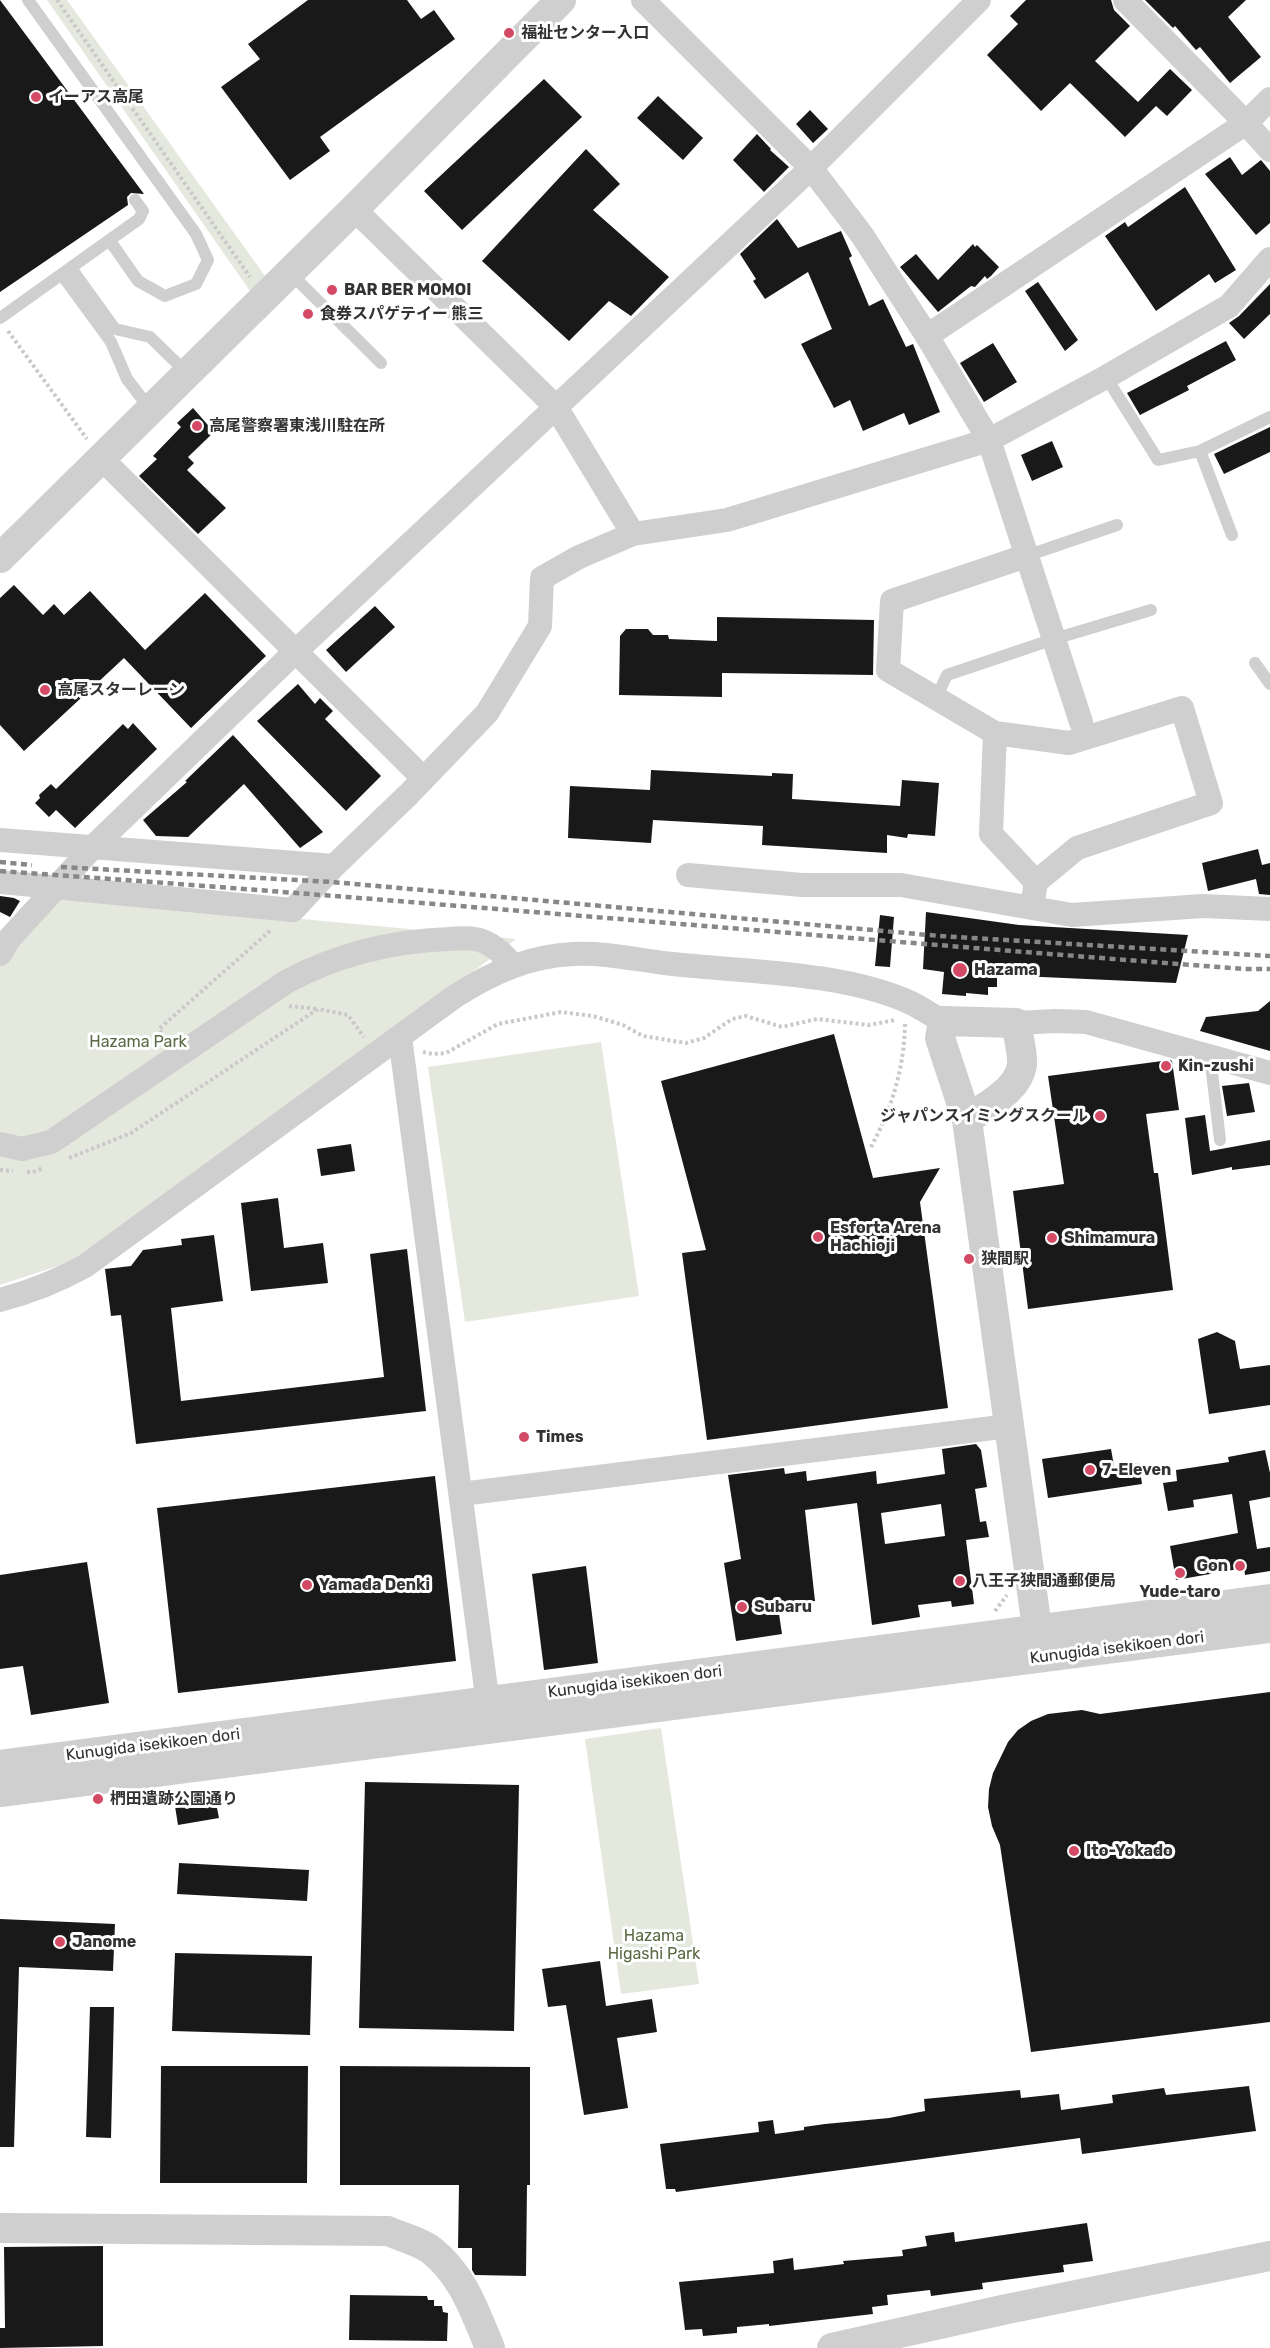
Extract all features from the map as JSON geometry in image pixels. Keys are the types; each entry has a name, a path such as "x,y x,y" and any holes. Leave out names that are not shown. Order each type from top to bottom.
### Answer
{"street":[{"path":"0,558 97,452 151,410 188,374 561,0"},
{"path":"643,0 812,168 862,235 927,336 989,440 1081,722"},
{"path":"0,954 9,939 93,847 296,651 812,168 979,0"},
{"path":"1125,0 1270,150"},
{"path":"927,336 1246,123 1270,99"},
{"path":"354,209 556,407 633,534"},
{"path":"0,882 293,910 333,866 409,794 486,713 540,626 542,578 579,557 633,534 727,520 989,440 1106,377 1229,306 1270,259"},
{"path":"97,452 423,778"},
{"path":"1026,556 892,601 888,670 995,733 1069,743 1182,708 1211,804 1077,848 1036,882 1032,907"},
{"path":"995,733 992,834 1036,882"},
{"path":"0,840 333,866"},
{"path":"688,875 802,885 901,885 1072,915 1203,906 1270,909"},
{"path":"0,1144 22,1149 51,1142 286,982 308,970 335,960 371,949 429,939 462,938 483,941 496,947 513,965"},
{"path":"0,1300 61,1280 107,1252 238,1154 411,1041 469,987 513,965 551,956 588,954 833,980 895,996 943,1021 1086,1022 1270,1073"},
{"path":"943,1021 940,1038 967,1120 1039,1644"},
{"path":"967,1120 1010,1088 1017,1079 1022,1064 1016,1023"},
{"path":"411,1041 461,1494 490,1715"},
{"path":"461,1494 1009,1426"},
{"name":"Kunugida isekikoen dori","path":"1039,1644 1270,1599"},
{"name":"Kunugida isekikoen dori","path":"0,1765 490,1715 1039,1644 1270,1628"},
{"name":"Kunugida isekikoen dori","path":"0,1792 490,1715"},
{"path":"0,2228 388,2232 430,2248 460,2280 490,2348"},
{"path":"832,2348 886,2342 1007,2309 1270,2256"}],"lane":[{"path":"28,0 196,234 208,260 196,284 165,296 138,281 110,241"},
{"path":"0,318 139,219 143,211 135,200"},
{"path":"67,272 115,329 150,337 188,374"},
{"path":"67,272 111,342 127,379 151,410"},
{"path":"289,273 381,363"},
{"path":"1106,377 1158,460 1200,451 1270,417"},
{"path":"1200,451 1232,535"},
{"path":"1026,556 1117,525"},
{"path":"936,698 947,675 1054,639 1151,610"},
{"path":"1255,663 1270,684"},
{"path":"1210,1056 1220,1140"}],"path":[{"path":"57,0 264,297"},
{"path":"7,329 97,452"},
{"path":"167,1042 159,1029 293,910"},
{"path":"66,1159 131,1133 318,1009 348,1015 370,1045"},
{"path":"411,1041 419,1052 446,1053 498,1024 561,1012 593,1016 623,1025 643,1036 686,1043 704,1038 732,1019 746,1016 782,1027 817,1019 869,1025 905,1018 904,1052 900,1077 887,1116 871,1147"},
{"path":"0,1170 33,1172 44,1168"}],"green space":[{"path":"47,0 67,0 265,276 250,291"},
{"name":"Hazama Park","path":"45,895 516,939 445,993 70,1262 0,1285 0,961"},
{"path":"601,1042 639,1296 465,1322 428,1067"},
{"name":"Hazama Higashi Park","path":"661,1728 699,1984 621,1994 585,1739"}],"building":[{"name":"イーアス高尾","path":"0,0 144,194 131,193 127,197 128,205 0,292"},
{"path":"308,0 407,0 421,19 434,10 455,39 320,137 330,151 290,180 221,87 260,59 248,44"},
{"path":"1026,0 1111,0 1114,10 1130,26 1095,61 1138,102 1170,69 1192,90 1167,116 1156,106 1125,137 1070,83 1041,111 987,55 1018,24 1010,16"},
{"path":"1145,0 1246,0 1228,17 1261,57 1230,83 1200,47 1196,50 1175,26 1173,28"},
{"path":"544,79 582,117 462,230 424,191"},
{"path":"658,96 703,138 683,160 637,118"},
{"path":"810,110 828,129 813,143 796,124"},
{"path":"757,134 770,150 789,167 764,192 733,160"},
{"path":"586,149 620,184 593,210 669,277 631,316 609,301 569,341 482,261"},
{"path":"1230,157 1242,175 1261,160 1270,171 1270,223 1256,235 1205,174"},
{"path":"1185,187 1236,270 1215,283 1209,274 1156,311 1105,236 1125,222 1128,227"},
{"path":"777,219 798,248 841,231 852,256 849,258 869,306 883,299 906,347 913,344 940,412 909,425 904,413 863,431 850,400 834,408 801,344 832,329 808,272 765,299 753,281 756,279 740,254"},
{"path":"973,244 975,247 977,245 999,267 987,279 985,276 975,287 971,286 938,312 900,267 916,254 938,280"},
{"path":"1038,282 1078,340 1065,351 1025,291"},
{"path":"1270,284 1270,314 1244,339 1229,323 1239,316"},
{"path":"1226,341 1236,360 1187,386 1189,390 1140,415 1127,393"},
{"path":"993,343 1017,382 984,402 960,363"},
{"path":"193,408 214,432 188,457 194,463 187,470 226,508 198,534 139,476 157,459 153,456 181,427 177,423"},
{"path":"1270,427 1270,452 1224,474 1214,454"},
{"path":"1052,441 1063,467 1032,481 1021,455"},
{"path":"14,585 43,615 54,604 64,615 90,591 145,650 205,593 266,656 191,728 124,658 24,751 0,725 0,598"},
{"path":"375,606 395,627 346,672 326,650"},
{"path":"717,617 874,620 873,675 722,673 722,697 619,695 620,636 626,629 648,629 653,635 668,635 669,639 717,641"},
{"path":"298,684 315,704 320,698 333,711 325,719 381,776 346,811 257,721"},
{"path":"133,723 157,749 75,828 56,810 49,817 35,803 40,798 39,795 51,784 56,789 123,724 128,729"},
{"path":"233,735 323,832 300,848 244,784 188,837 156,836 143,820 187,782 185,781"},
{"path":"651,770 772,776 772,773 793,774 792,799 900,806 902,780 939,783 935,836 908,834 907,838 887,835 887,853 762,845 763,826 653,820 651,843 568,838 570,786 650,790"},
{"path":"1258,849 1262,865 1270,863 1270,895 1259,894 1256,879 1208,891 1202,863"},
{"path":"0,896 20,901 10,917 0,912"},
{"path":"926,912 1019,925 1188,935 1176,983 997,975 997,987 988,987 988,995 942,994 944,972 923,969"},
{"path":"880,915 894,917 890,967 875,966"},
{"path":"1270,1001 1270,1051 1200,1031 1206,1017 1258,1011"},
{"name":"Esforta Arena Hachioji","path":"834,1034 873,1178 940,1168 920,1202 948,1408 707,1440 682,1253 706,1250 661,1081"},
{"path":"1170,1060 1179,1110 1146,1114 1154,1173 1158,1173 1173,1290 1028,1309 1013,1191 1064,1184 1048,1076"},
{"path":"1249,1083 1255,1112 1227,1116 1222,1086"},
{"path":"1205,1115 1210,1151 1270,1140 1270,1165 1232,1170 1232,1167 1192,1175 1185,1118"},
{"path":"351,1144 355,1171 321,1176 317,1149"},
{"path":"278,1198 284,1248 323,1243 328,1283 251,1291 241,1203"},
{"path":"214,1235 223,1301 171,1308 181,1401 384,1377 370,1254 407,1249 426,1411 136,1444 121,1315 111,1316 105,1269 131,1266 143,1250 182,1245 181,1239"},
{"path":"1217,1332 1235,1341 1240,1369 1270,1365 1270,1405 1209,1414 1198,1339"},
{"path":"976,1444 981,1450 987,1487 975,1489 980,1522 986,1521 989,1537 966,1540 974,1604 952,1607 951,1601 918,1605 920,1617 872,1625 857,1503 805,1510 815,1601 778,1607 782,1634 736,1641 724,1563 741,1559 728,1475 784,1468 785,1474 806,1471 807,1481 876,1471 877,1484 945,1474 942,1449","holes":["941,1504 945,1536 885,1544 881,1513"]},
{"path":"1111,1449 1114,1466 1139,1463 1142,1484 1048,1498 1042,1459"},
{"path":"1265,1450 1270,1473 1270,1497 1249,1501 1257,1549 1270,1547 1270,1571 1245,1575 1244,1568 1176,1580 1170,1546 1238,1533 1232,1494 1193,1500 1194,1507 1168,1511 1163,1483 1177,1481 1176,1470 1229,1462 1228,1457"},
{"name":"Yamada Denki","path":"435,1476 456,1661 178,1693 157,1508"},
{"path":"87,1562 109,1703 31,1715 23,1666 0,1669 0,1575"},
{"path":"586,1566 598,1663 544,1670 532,1574"},
{"path":"1270,1692 1270,2022 1031,2052 1000,1845 992,1826 988,1807 993,1773 1008,1742 1018,1730 1031,1721 1048,1714 1082,1710 1100,1714"},
{"path":"365,1782 519,1785 514,2031 359,2028"},
{"path":"214,1793 219,1818 178,1825 174,1800"},
{"path":"179,1863 309,1870 307,1901 177,1894"},
{"path":"0,1919 115,1924 113,1971 19,1967 14,2147 0,2147"},
{"path":"175,1953 312,1956 310,2035 172,2031"},
{"path":"600,1961 606,2006 652,1999 657,2032 617,2038 628,2108 584,2115 566,2005 548,2007 542,1969"},
{"path":"90,2007 114,2007 111,2138 86,2137"},
{"path":"161,2066 308,2066 307,2183 160,2183"},
{"path":"340,2066 530,2067 530,2185 527,2185 526,2276 475,2275 472,2270 472,2248 458,2248 459,2185 340,2185"},
{"path":"1249,2086 1256,2131 1082,2154 1080,2138 676,2192 675,2189 666,2189 660,2144 759,2132 758,2122 773,2120 775,2134 804,2130 804,2127 889,2118 925,2111 924,2099 1020,2090 1021,2098 1059,2094 1061,2110 1113,2103 1112,2095 1164,2088 1166,2095"},
{"path":"1087,2223 1093,2261 1063,2265 1064,2272 982,2283 983,2289 931,2296 930,2290 887,2295 888,2305 872,2307 873,2314 769,2326 769,2324 737,2327 737,2333 703,2336 702,2329 685,2330 679,2282 774,2273 773,2261 793,2258 794,2270 844,2264 843,2261 903,2256 902,2250 927,2246 925,2236 954,2232 955,2242"},
{"path":"103,2246 103,2346 0,2348 0,2328 5,2328 4,2247"},
{"path":"350,2295 427,2296 428,2300 434,2300 434,2306 442,2306 443,2312 448,2313 447,2341 349,2340"}],"railway":[{"path":"0,862 32,865"},
{"path":"61,867 332,882 940,936 1270,956"},
{"path":"0,871 1089,957 1270,969"}],"place":[{"name":"福祉センター入口","path":"509,33"},
{"name":"イーアス高尾","path":"36,97"},
{"name":"BAR BER MOMOI","path":"332,290"},
{"name":"食券スパゲテイー 熊三","path":"308,314"},
{"name":"高尾警察署東浅川駐在所","path":"197,426"},
{"name":"高尾スターレーン","path":"45,690"},
{"name":"Hazama","path":"960,970"},
{"name":"Kin-zushi","path":"1166,1066"},
{"name":"ジャパンスイミングスクール","path":"1100,1116"},
{"name":"Esforta Arena Hachioji","path":"818,1237"},
{"name":"Shimamura","path":"1052,1238"},
{"name":"狭間駅","path":"969,1259"},
{"name":"Times","path":"524,1437"},
{"name":"7-Eleven","path":"1090,1470"},
{"name":"Gon","path":"1240,1566"},
{"name":"Yude-taro","path":"1180,1573"},
{"name":"八王子狭間通郵便局","path":"960,1581"},
{"name":"Yamada Denki","path":"307,1585"},
{"name":"Subaru","path":"742,1607"},
{"name":"椚田遺跡公園通り","path":"98,1799"},
{"name":"Ito-Yokado","path":"1074,1851"},
{"name":"Janome","path":"60,1942"}]}
